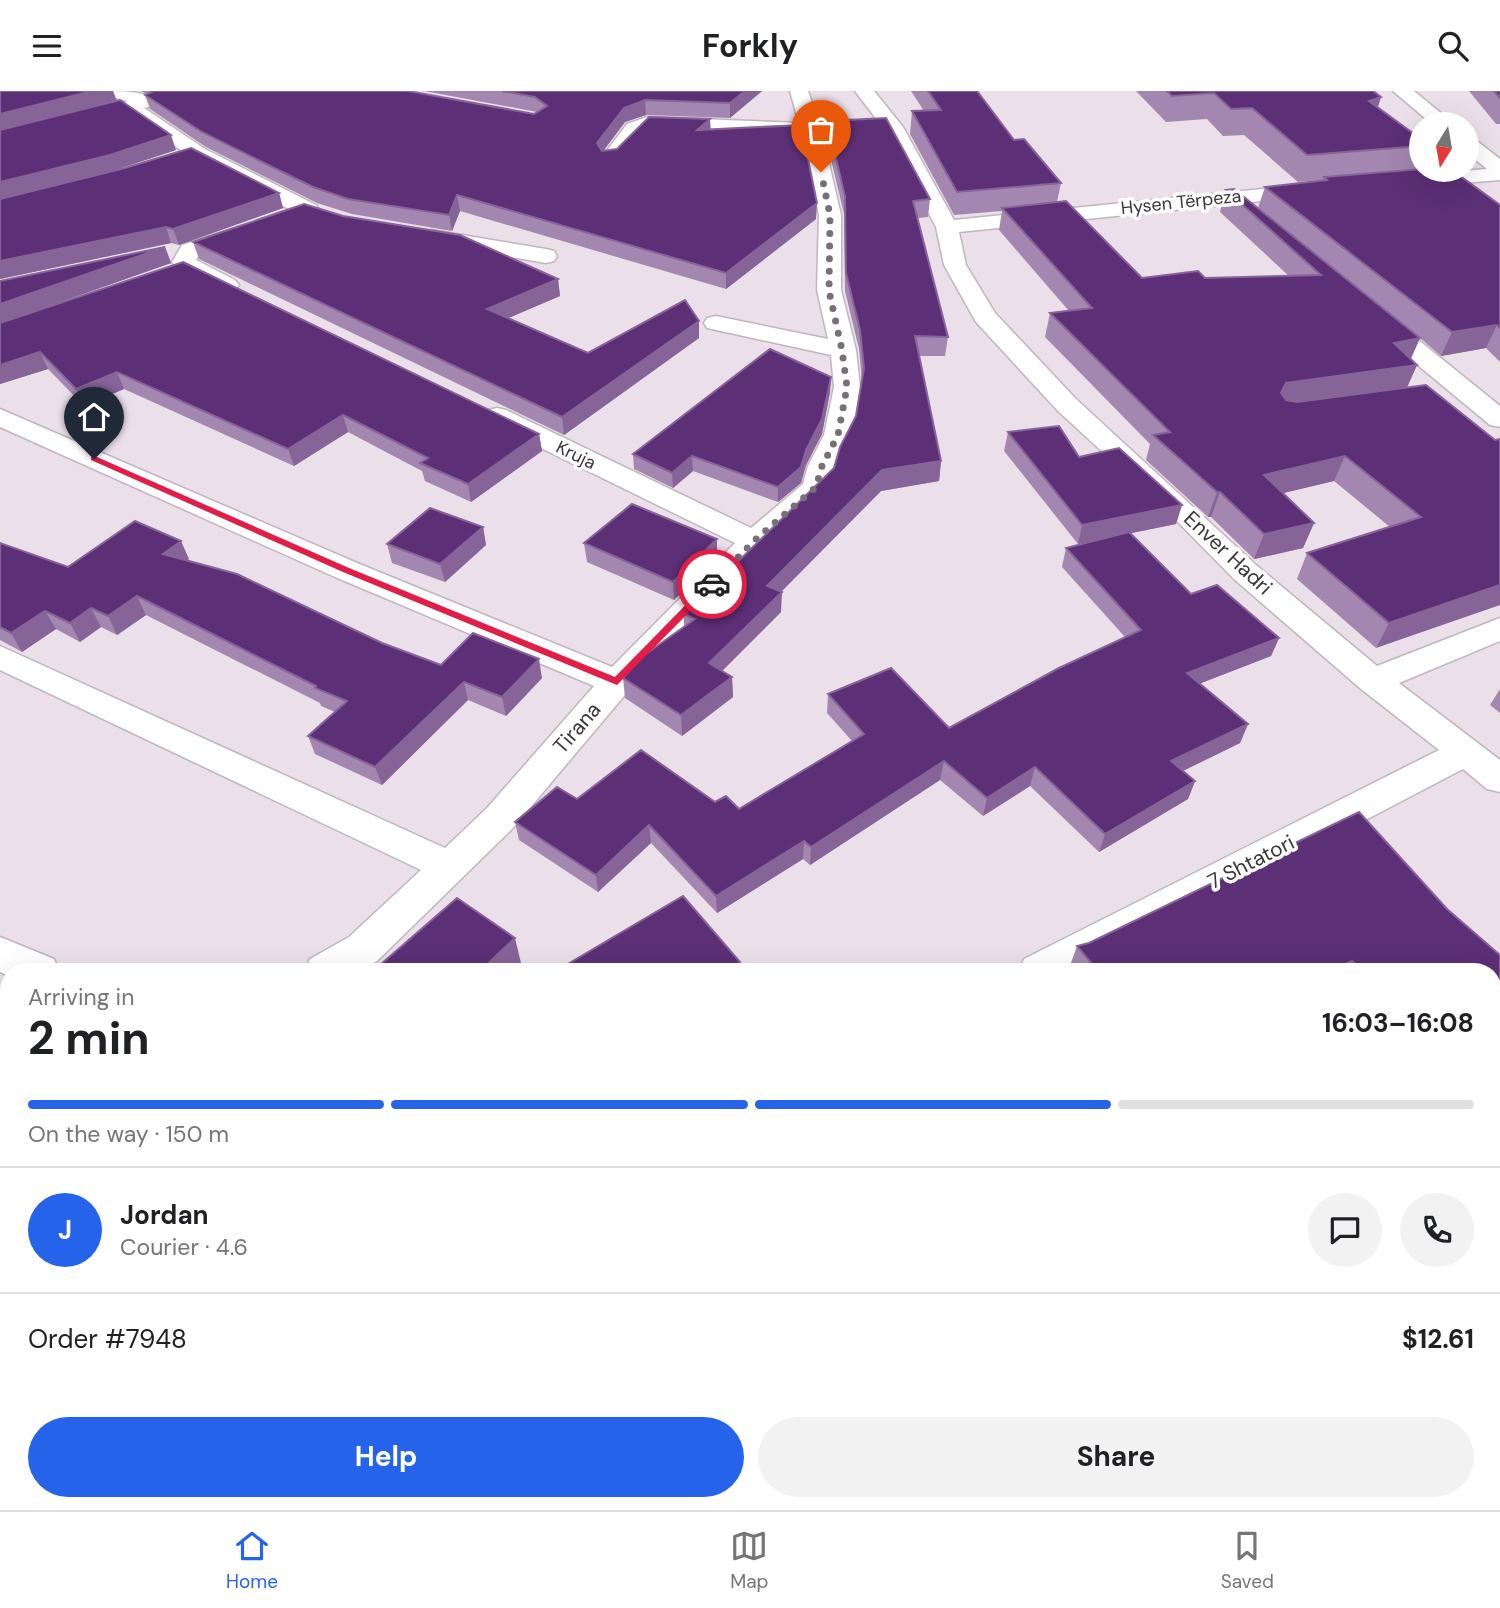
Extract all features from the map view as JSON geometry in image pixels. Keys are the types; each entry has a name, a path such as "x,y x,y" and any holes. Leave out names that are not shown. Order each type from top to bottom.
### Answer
{"street":[{"name":"Tirana","path":"339,963 363,949 500,818 617,682 754,541 816,487 822,466 838,435 847,387 829,291 830,215 811,129 799,91"},
{"path":"864,91 893,127 947,227"},
{"path":"1402,91 1429,112"},
{"path":"119,102 198,153 308,210 334,218"},
{"path":"610,160 634,128 647,123 811,129"},
{"path":"1479,152 1500,169"},
{"path":"173,161 198,153"},
{"path":"1391,183 1500,174"},
{"name":"Hysen Tërpeza","path":"947,227 1337,188"},
{"path":"1228,197 1255,221"},
{"path":"253,298 177,262 308,210"},
{"name":"Enver Hadri","path":"947,227 955,265 985,317 1067,405 1181,509 1245,572 1373,681 1500,779"},
{"path":"414,234 546,256"},
{"path":"1354,301 1500,419"},
{"path":"716,323 842,350"},
{"path":"1439,396 1466,392"},
{"name":"Kruja","path":"478,407 754,541"},
{"path":"0,417 346,570 617,682"},
{"path":"1373,681 1500,629"},
{"path":"0,657 450,867"},
{"name":"7 Shtatori","path":"1055,963 1464,753"},
{"path":"0,954 21,963"}],"building":[{"path":"0,91 92,91 0,114"},
{"path":"154,91 408,91 534,114 547,106 535,97 502,91 745,91 730,103 645,100 624,108 597,143 602,151 617,149 649,117 710,119 697,130 801,125 817,203 726,273 457,195 449,215 348,199 313,187 202,132 145,95"},
{"path":"928,91 977,91 1014,140 1024,139 1061,183 957,192 912,111 941,110"},
{"path":"1167,91 1373,91 1381,97 1369,101 1409,130 1409,147 1307,155 1252,108 1231,109 1214,93 1172,96"},
{"path":"120,100 171,135 110,155 0,182 0,130"},
{"path":"886,118 930,199 913,201 948,337 915,336 941,461 882,470 767,586 782,592 709,663 732,677 681,715 623,678 643,656 695,619 684,614 834,468 840,447 856,416 864,368 860,330 846,273 845,196 827,121"},
{"path":"191,148 279,193 173,229 166,227 0,261 0,199 125,168"},
{"path":"1409,170 1409,182 1468,182 1500,205 1500,328 1497,325 1452,332 1265,187 1327,180 1324,177"},
{"path":"1234,189 1420,338 1394,343 1417,365 1286,383 1281,393 1286,400 1297,402 1426,385 1495,440 1500,439 1500,585 1389,623 1307,553 1421,517 1345,456 1264,475 1314,523 1264,534 1153,435 1170,432 1050,313 1092,308 1002,208 1066,201 1142,278 1198,271 1205,278 1321,275 1226,190"},
{"path":"304,204 343,216 460,235 558,279 487,309 588,353 685,300 699,321 562,417 193,242"},
{"path":"165,247 0,304 0,281"},
{"path":"183,262 539,434 468,484 420,463 428,458 343,415 288,449 117,372 76,389 40,352 0,365 0,323"},
{"path":"770,349 831,377 822,419 806,450 801,467 778,487 692,456 672,473 633,454"},
{"path":"1059,426 1079,457 1119,448 1182,505 1082,525 1008,432"},
{"path":"632,504 717,539 673,582 584,543"},
{"path":"430,508 483,527 440,564 387,544"},
{"path":"135,521 181,541 163,554 237,574 382,643 441,665 473,633 539,659 502,697 464,682 375,767 308,736 347,701 315,688 316,686 137,596 108,616 91,608 70,623 45,611 11,633 0,627 0,543 68,567"},
{"path":"1129,532 1191,594 1217,585 1279,638 1187,673 1248,724 1171,761 1195,781 1105,834 1035,767 987,798 944,761 811,847 804,841 716,896 649,825 596,875 515,822 557,787 577,799 641,750 715,802 726,796 739,809 864,734 828,694 891,668 949,728 1059,668 1141,630 1066,548"},
{"path":"1359,812 1447,909 1500,955 1500,963 1091,963 1077,946 1089,943"},
{"path":"683,896 740,962 738,963 570,963"},
{"path":"457,898 515,938 488,963 382,963"}],"way so far":[{"path":"712,584 754,541 816,487 822,466 838,435 847,387 829,291 830,215 821,172"}],"route":[{"path":"94,459 346,570 617,682 712,584"}]}
